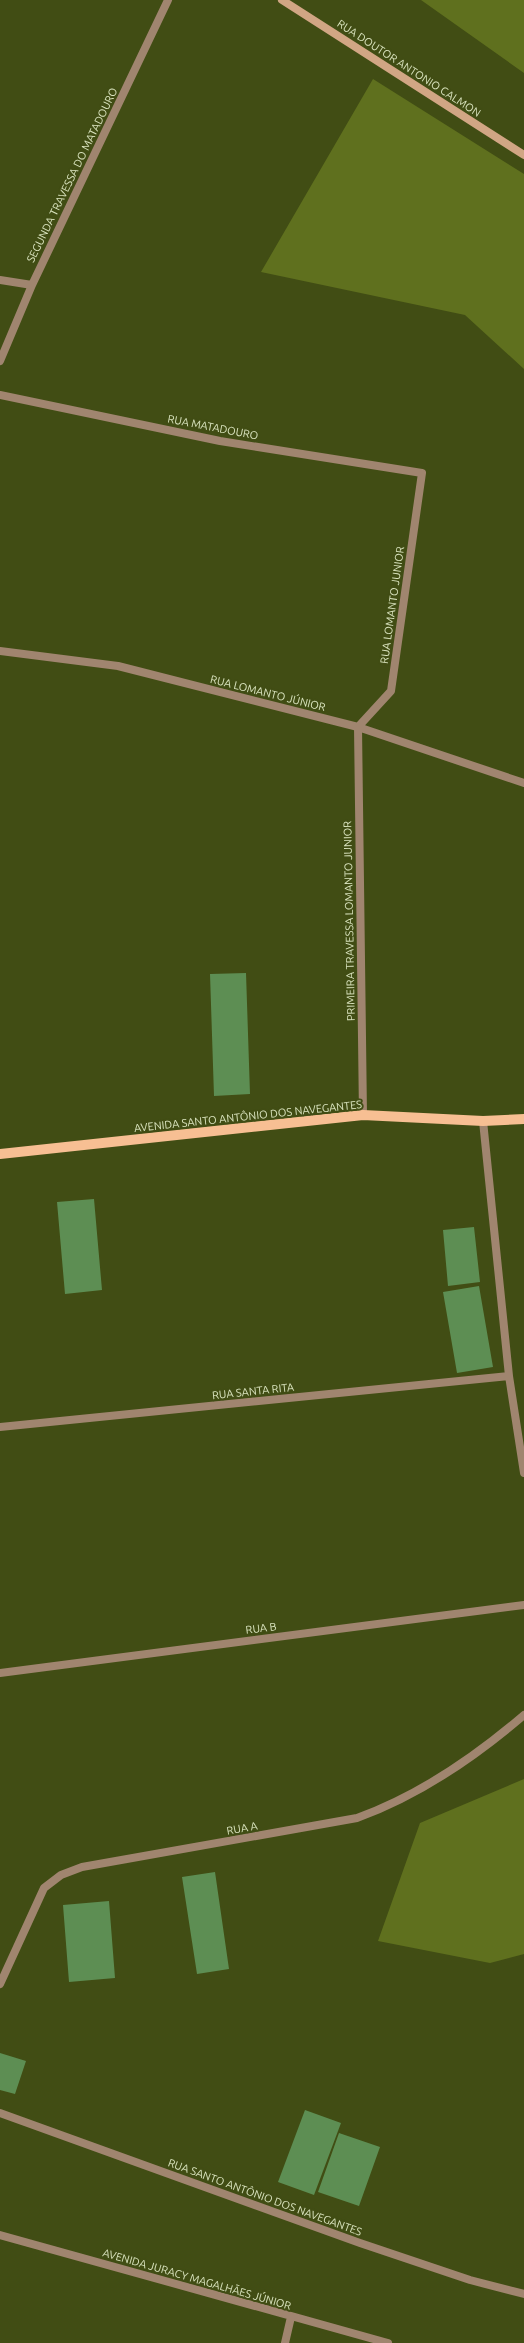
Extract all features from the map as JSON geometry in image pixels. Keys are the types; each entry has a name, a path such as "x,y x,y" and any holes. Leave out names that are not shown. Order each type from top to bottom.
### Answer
{"main road":[{"name":"AVENIDA SANTO ANTÔNIO DOS NAVEGANTES","path":"0,1154 363,1115 483,1121 524,1119"}],"street":[{"name":"SEGUNDA TRAVESSA DO MATADOURO","path":"0,361 32,285 168,0"},
{"name":"RUA DOUTOR ANTONIO CALMON","path":"282,0 524,155"},
{"path":"0,280 32,285"},
{"name":"RUA MATADOURO","path":"0,395 220,441 422,473"},
{"name":"RUA LOMANTO JUNIOR","path":"358,727 391,691 422,473"},
{"name":"RUA LOMANTO JÚNIOR","path":"0,651 118,666 358,727 524,783"},
{"name":"PRIMEIRA TRAVESSA LOMANTO JUNIOR","path":"358,727 363,1115"},
{"path":"483,1121 509,1376 524,1473"},
{"name":"RUA SANTA RITA","path":"0,1427 509,1376"},
{"name":"RUA B","path":"0,1673 524,1605"},
{"name":"RUA A","path":"0,1984 44,1888 61,1874 82,1866 357,1818 384,1808 450,1770 492,1742 524,1715"},
{"name":"RUA SANTO ANTÔNIO DOS NAVEGANTES","path":"0,2113 360,2243 470,2280 524,2294"},
{"name":"AVENIDA JURACY MAGALHÃES JÚNIOR","path":"0,2235 388,2343"},
{"path":"285,2343 291,2317"}],"green space":[{"path":"421,0 524,0 524,73"},
{"path":"373,79 524,174 524,369 465,315 261,272"},
{"path":"524,1779 524,1954 490,1963 378,1941 420,1823"}],"building":[{"path":"246,973 250,1094 214,1096 210,974"},
{"path":"94,1199 102,1290 65,1294 57,1202"},
{"path":"474,1227 480,1282 448,1286 443,1230"},
{"path":"479,1286 493,1367 457,1373 443,1292"},
{"path":"215,1872 229,1969 197,1974 182,1877"},
{"path":"109,1901 115,1978 69,1982 63,1905"},
{"path":"0,2053 26,2061 15,2094 0,2090"},
{"path":"305,2110 341,2123 314,2195 278,2182"},
{"path":"339,2133 380,2147 359,2206 318,2192"}]}
